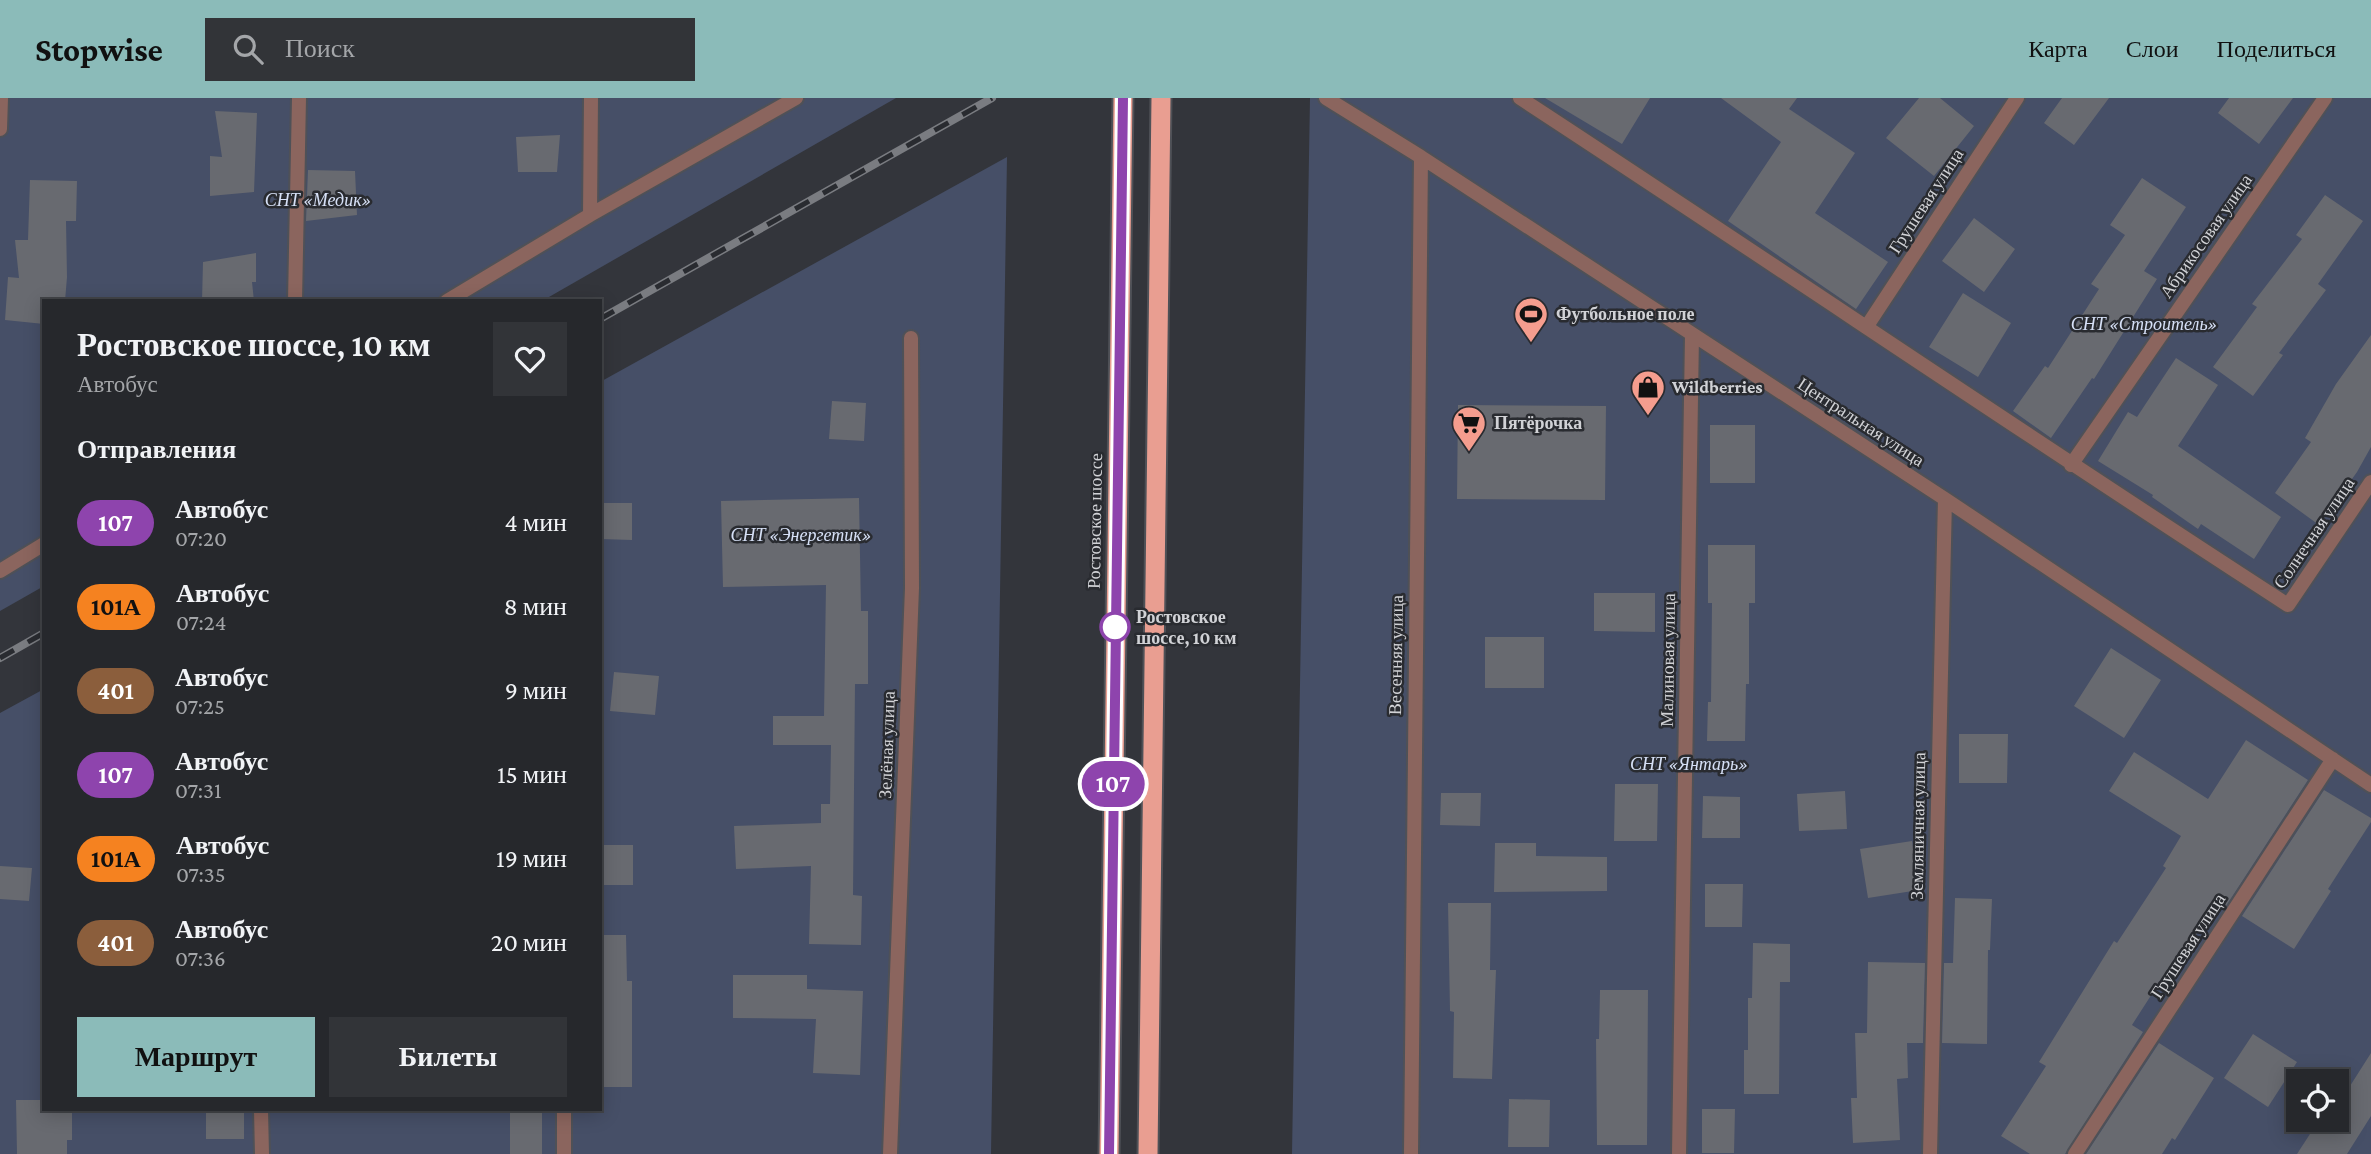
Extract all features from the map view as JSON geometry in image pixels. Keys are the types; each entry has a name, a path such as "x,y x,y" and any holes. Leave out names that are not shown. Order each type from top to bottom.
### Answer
{"highway":[{"name":"Ростовское шоссе","path":"1109,1154 1123,98"},
{"path":"1148,1154 1161,98"}],"street":[{"path":"0,129 1,98"},
{"path":"295,299 299,98"},
{"path":"590,215 591,98"},
{"path":"450,299 590,215 796,98"},
{"name":"Центральная улица","path":"1326,98 1945,499 2371,785"},
{"path":"1520,98 1867,326 2071,465"},
{"name":"Грушевая улица","path":"1867,326 2017,98"},
{"name":"Абрикосовая улица","path":"2071,465 2325,98"},
{"name":"Весенняя улица","path":"1411,1154 1420,157"},
{"name":"Малиновая улица","path":"1679,1154 1692,335"},
{"name":"Зелёная улица","path":"890,1154 912,588 911,338"},
{"name":"Солнечная улица","path":"2071,465 2288,605 2371,483"},
{"name":"Земляничная улица","path":"1930,1154 1945,499"},
{"path":"0,571 42,545"},
{"name":"Грушевая улица","path":"2075,1154 2333,759"},
{"path":"261,1111 261,1154"},
{"path":"564,1111 564,1154"}],"green space":[{"name":"СНТ «Медик»","path":"0,98 896,98 545,299 42,299 42,587 0,611"},
{"name":"СНТ «Янтарь»","path":"1310,98 2371,98 2371,1154 1292,1154"},
{"name":"СНТ «Энергетик»","path":"1007,157 991,1154 0,1154 0,713 42,690 42,1111 602,1111 602,381"}],"building":[{"path":"1545,98 1650,98 1622,144"},
{"path":"1721,98 1797,98 1789,109 1855,153 1815,213 1888,262 1856,309 1728,221 1781,142"},
{"path":"1919,98 1940,98 1974,126 1934,176 1886,138"},
{"path":"2062,98 2109,98 2074,145 2044,123"},
{"path":"2229,98 2293,98 2259,144 2218,113"},
{"path":"215,111 257,113 254,192 210,196 210,156 222,157"},
{"path":"560,135 557,172 518,172 516,137"},
{"path":"308,170 355,171 357,215 306,221"},
{"path":"2142,178 2186,207 2144,271 2157,279 2094,379 2092,378 2051,438 2013,411 2045,366 2048,368 2099,289 2091,284 2125,235 2110,225"},
{"path":"30,180 77,181 76,221 66,221 65,299 42,299 42,324 5,320 8,277 19,278 15,240 28,240"},
{"path":"2325,195 2363,221 2318,284 2326,290 2279,353 2283,355 2253,396 2213,367 2257,307 2252,304 2302,239 2296,235"},
{"path":"1974,218 2015,249 1984,292 1942,261"},
{"path":"256,253 256,282 252,282 254,299 202,299 203,262"},
{"path":"1963,293 2011,323 1978,377 1929,347"},
{"path":"2371,335 2371,447 2357,472 2319,525 2275,493 2311,442 2305,438 2336,384"},
{"path":"2176,358 2218,385 2178,446 2281,517 2254,559 2201,524 2198,529 2152,497 2153,495 2098,461 2128,412 2137,417"},
{"path":"832,401 866,403 864,441 829,439"},
{"path":"1458,405 1606,406 1605,500 1457,499"},
{"path":"1710,425 1755,425 1755,483 1710,483"},
{"path":"859,498 861,611 868,611 868,684 855,684 853,895 862,896 861,945 809,944 811,866 736,869 734,826 821,823 821,804 830,804 831,745 773,745 773,716 824,716 826,585 723,587 721,501"},
{"path":"602,503 632,503 632,540 602,539"},
{"path":"1708,545 1755,545 1755,603 1749,603 1749,684 1746,684 1745,741 1707,741 1708,702 1711,702 1712,603 1708,603"},
{"path":"1594,593 1655,593 1655,632 1594,631"},
{"path":"1485,637 1544,637 1544,688 1485,688"},
{"path":"2111,648 2161,680 2124,738 2074,706"},
{"path":"614,672 659,676 655,715 610,711"},
{"path":"1959,734 2008,734 2007,783 1959,783"},
{"path":"2246,740 2308,780 2226,906 2218,901 2179,961 2175,958 2132,1025 2143,1032 2065,1154 2030,1154 2001,1136 2046,1066 2039,1062 2114,941 2117,943 2166,868 2163,866 2181,836 2109,791 2134,752 2208,799"},
{"path":"1615,784 1658,784 1657,841 1614,841"},
{"path":"2324,790 2371,818 2371,822 2294,949 2242,916"},
{"path":"1845,791 1847,829 1799,831 1797,794"},
{"path":"1441,793 1481,793 1480,826 1440,825"},
{"path":"1703,796 1740,797 1740,838 1702,838"},
{"path":"1912,841 1919,890 1868,898 1860,849"},
{"path":"1495,843 1536,843 1536,856 1607,857 1607,891 1494,892"},
{"path":"602,845 633,845 633,885 602,885"},
{"path":"0,866 32,868 29,901 0,899"},
{"path":"1705,884 1743,884 1742,927 1705,927"},
{"path":"1955,898 1992,899 1988,950 1987,1044 1942,1043 1944,963 1953,963"},
{"path":"1448,903 1491,903 1490,970 1496,970 1492,1079 1453,1078 1454,1012 1450,1011"},
{"path":"602,935 626,935 627,981 632,981 632,1087 602,1087"},
{"path":"1753,943 1790,944 1790,982 1780,982 1779,1094 1744,1094 1744,1050 1748,1050 1748,998 1752,998"},
{"path":"1868,962 1925,963 1923,1043 1907,1043 1908,1078 1897,1079 1900,1140 1853,1143 1851,1098 1857,1098 1855,1033 1867,1033"},
{"path":"733,975 807,975 807,989 863,991 860,1075 813,1073 816,1019 733,1018"},
{"path":"1600,990 1648,990 1647,1145 1597,1145 1596,1039 1599,1039"},
{"path":"2253,1034 2297,1062 2292,1069 2286,1069 2286,1079 2268,1107 2224,1078"},
{"path":"2159,1043 2214,1078 2175,1140 2172,1138 2162,1154 2086,1154"},
{"path":"2371,1053 2371,1116 2347,1154 2297,1154 2311,1132 2349,1132 2349,1088"},
{"path":"1509,1099 1550,1100 1549,1147 1508,1147"},
{"path":"16,1100 42,1100 42,1111 72,1111 72,1140 67,1140 67,1154 17,1154"},
{"path":"1702,1109 1735,1109 1734,1153 1702,1153"},
{"path":"206,1111 244,1111 244,1139 206,1139"},
{"path":"510,1111 542,1111 542,1154 510,1154"}],"railway":[{"path":"602,318 992,98"},
{"path":"0,658 42,634"}],"bus line":[{"name":"107","path":"1109,1154 1123,98"}],"place":[{"name":"Футбольное поле","path":"1531,344"},
{"name":"Wildberries","path":"1648,417"},
{"name":"Пятёрочка","path":"1469,453"},
{"name":"Ростовское шоссе, 10 км","path":"1115,627"}],"park label":[{"name":"СНТ «Строитель»","path":"2144,324"}]}
